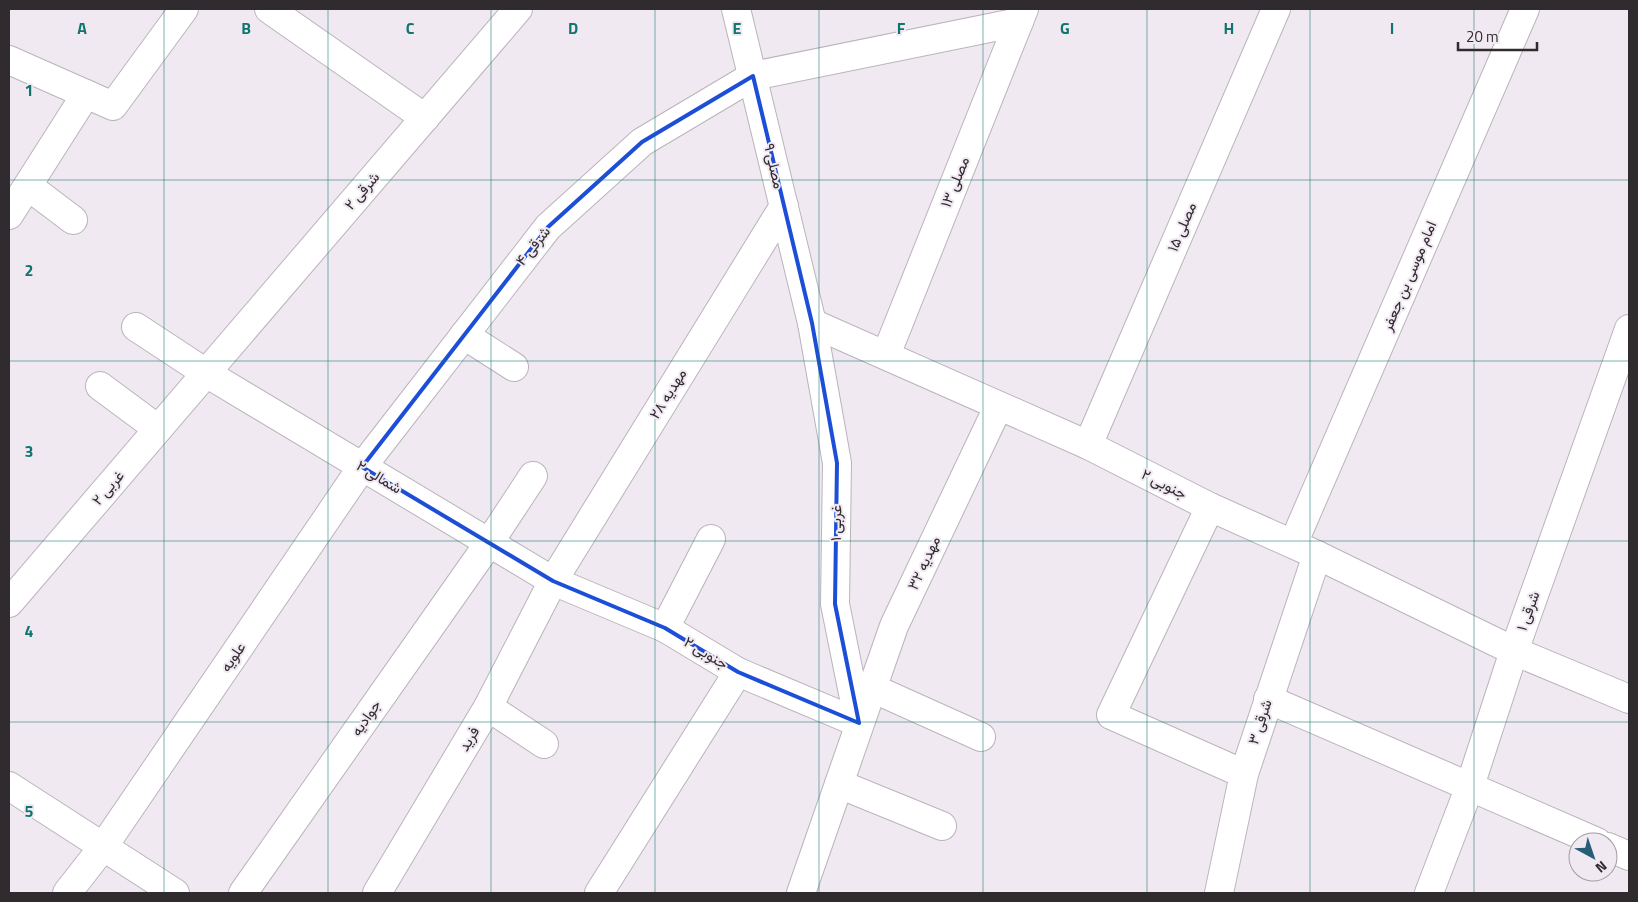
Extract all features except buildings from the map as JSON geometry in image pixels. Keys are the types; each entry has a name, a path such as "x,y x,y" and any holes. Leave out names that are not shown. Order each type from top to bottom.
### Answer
{"street":[{"path":"9,60 113,106 184,9"},
{"path":"269,9 425,118"},
{"name":"۲ شرقی","path":"206,373 518,9"},
{"name":"مصلی ۹","path":"736,9 812,323"},
{"name":"مصلی ۱۵","path":"1088,445 1276,9"},
{"name":"امام موسی بن جعفر","path":"1305,549 1525,9"},
{"path":"753,76 1021,15"},
{"name":"مصلی ۱۳","path":"886,356 1021,15"},
{"name":"۴ شرقی","path":"362,467 548,227 642,142 753,76"},
{"path":"9,215 86,94"},
{"path":"28,186 73,220"},
{"name":"مهدیه ۲۸","path":"553,581 784,206"},
{"name":"جنوبی ۲","path":"812,323 998,407 1088,445 1210,507 1305,549 1514,651 1629,699"},
{"name":"۱ غربی","path":"812,323 837,463 835,604 860,723"},
{"name":"۲ شمالی","path":"136,327 206,373 553,581"},
{"name":"شرقی ۱","path":"1429,893 1470,786 1514,651 1629,329"},
{"path":"464,335 514,367"},
{"name":"۲ غربی","path":"9,603 206,373"},
{"path":"100,386 158,429"},
{"name":"مهدیه ۳۲","path":"801,893 894,626 998,407"},
{"name":"علویه","path":"67,893 103,847 362,467"},
{"name":"جوادیه","path":"243,893 533,476"},
{"path":"1210,507 1111,715 1244,774"},
{"path":"665,628 711,539"},
{"name":"شرقی ۳","path":"1219,893 1244,774 1268,699 1305,549"},
{"name":"۲ جنوبی","path":"553,581 665,628 738,672 860,723"},
{"name":"فرید","path":"377,893 488,707 553,581"},
{"path":"599,893 738,672"},
{"path":"872,688 981,737"},
{"path":"1268,699 1574,832"},
{"path":"488,707 544,744"},
{"path":"839,784 942,826"},
{"path":"9,786 175,893"}],"highlighted area":[{"path":"753,76 812,323 837,463 835,604 859,723 738,672 665,628 553,581 362,467 548,227 642,142"}]}
